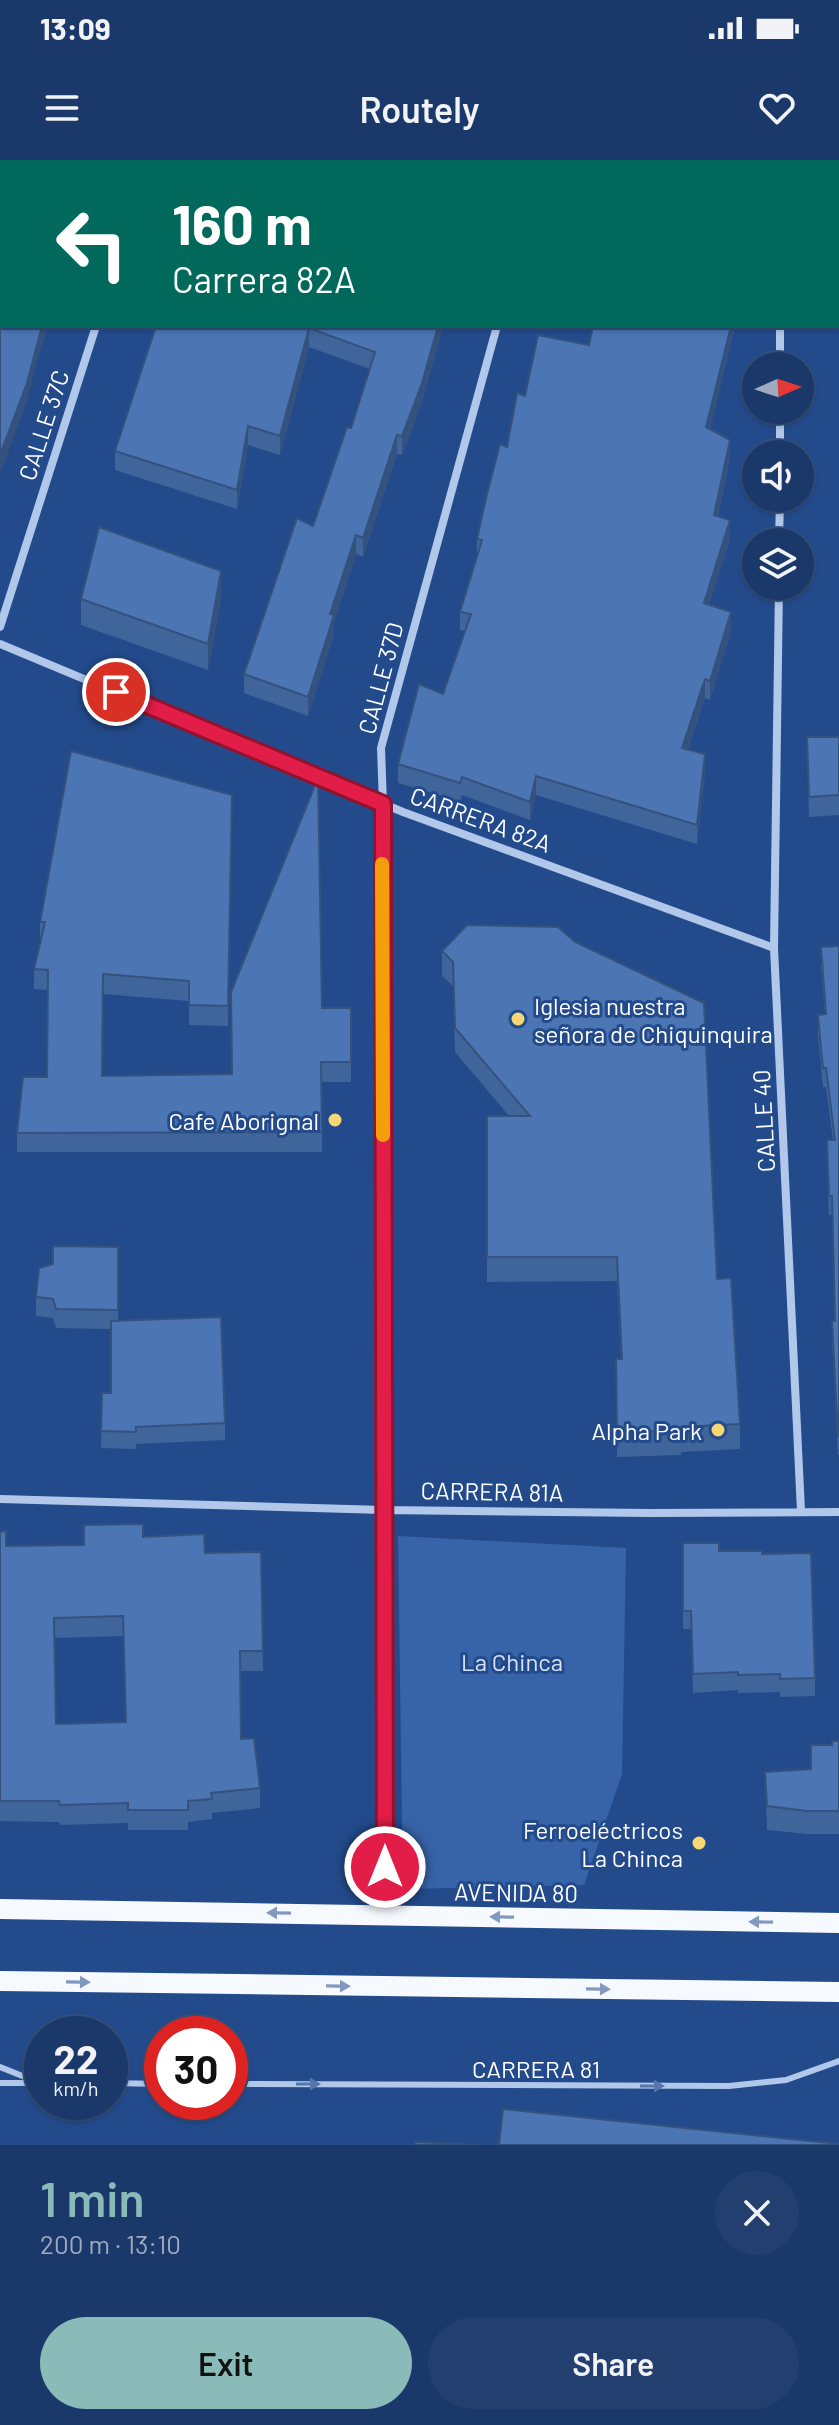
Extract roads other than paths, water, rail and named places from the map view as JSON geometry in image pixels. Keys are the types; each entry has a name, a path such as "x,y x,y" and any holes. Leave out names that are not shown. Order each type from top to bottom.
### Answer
{"main road":[{"name":"AVENIDA 80","path":"0,1909 839,1923"},
{"path":"0,1981 839,1992"}],"street":[{"name":"CALLE 37C","path":"0,627 95,328"},
{"name":"CALLE 37D","path":"385,1915 381,748 496,328"},
{"path":"780,328 780,352"},
{"name":"CALLE 40","path":"779,600 774,948 801,1511"},
{"name":"CARRERA 82A","path":"0,644 383,804 774,948"},
{"name":"CARRERA 81A","path":"0,1499 383,1510 839,1512"}],"lane":[{"name":"CARRERA 81","path":"248,2084 729,2086 786,2080 839,2061"},
{"path":"0,2067 24,2076"},
{"path":"0,2083 24,2083"}],"place":[{"name":"Iglesia nuestra señora de Chiquinquira","path":"518,1019"},
{"name":"Cafe Aborignal","path":"335,1120"},
{"name":"Alpha Park","path":"718,1430"},
{"name":"Ferroeléctricos La Chinca","path":"699,1843"}],"park label":[{"name":"La Chinca","path":"512,1661"}]}
